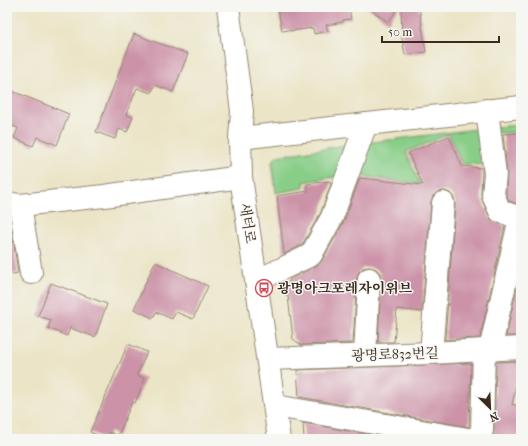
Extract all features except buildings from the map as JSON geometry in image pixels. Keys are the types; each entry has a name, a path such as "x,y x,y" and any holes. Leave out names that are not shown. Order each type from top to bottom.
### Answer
{"street":[{"name":"새터로","path":"228,7 242,111 240,138 241,177 279,439"},
{"path":"240,138 521,107"},
{"path":"476,439 482,431 487,350 520,218 500,211 493,195 496,174 487,110"},
{"path":"256,281 311,255 332,217 366,124"},
{"path":"31,273 14,204 104,196 241,177"},
{"path":"431,353 443,204"},
{"path":"365,355 369,279"},
{"name":"광명로832번길","path":"268,359 521,348"},
{"path":"275,406 468,439"}],"green space":[{"path":"521,125 521,132 494,133 493,127"},
{"path":"484,128 490,165 462,164 449,134 406,152 420,184 353,175 365,143"},
{"path":"353,144 341,176 304,182 304,188 276,193 272,162 277,156"}],"place":[{"name":"광명아크포레자이위브","path":"264,288"}]}
